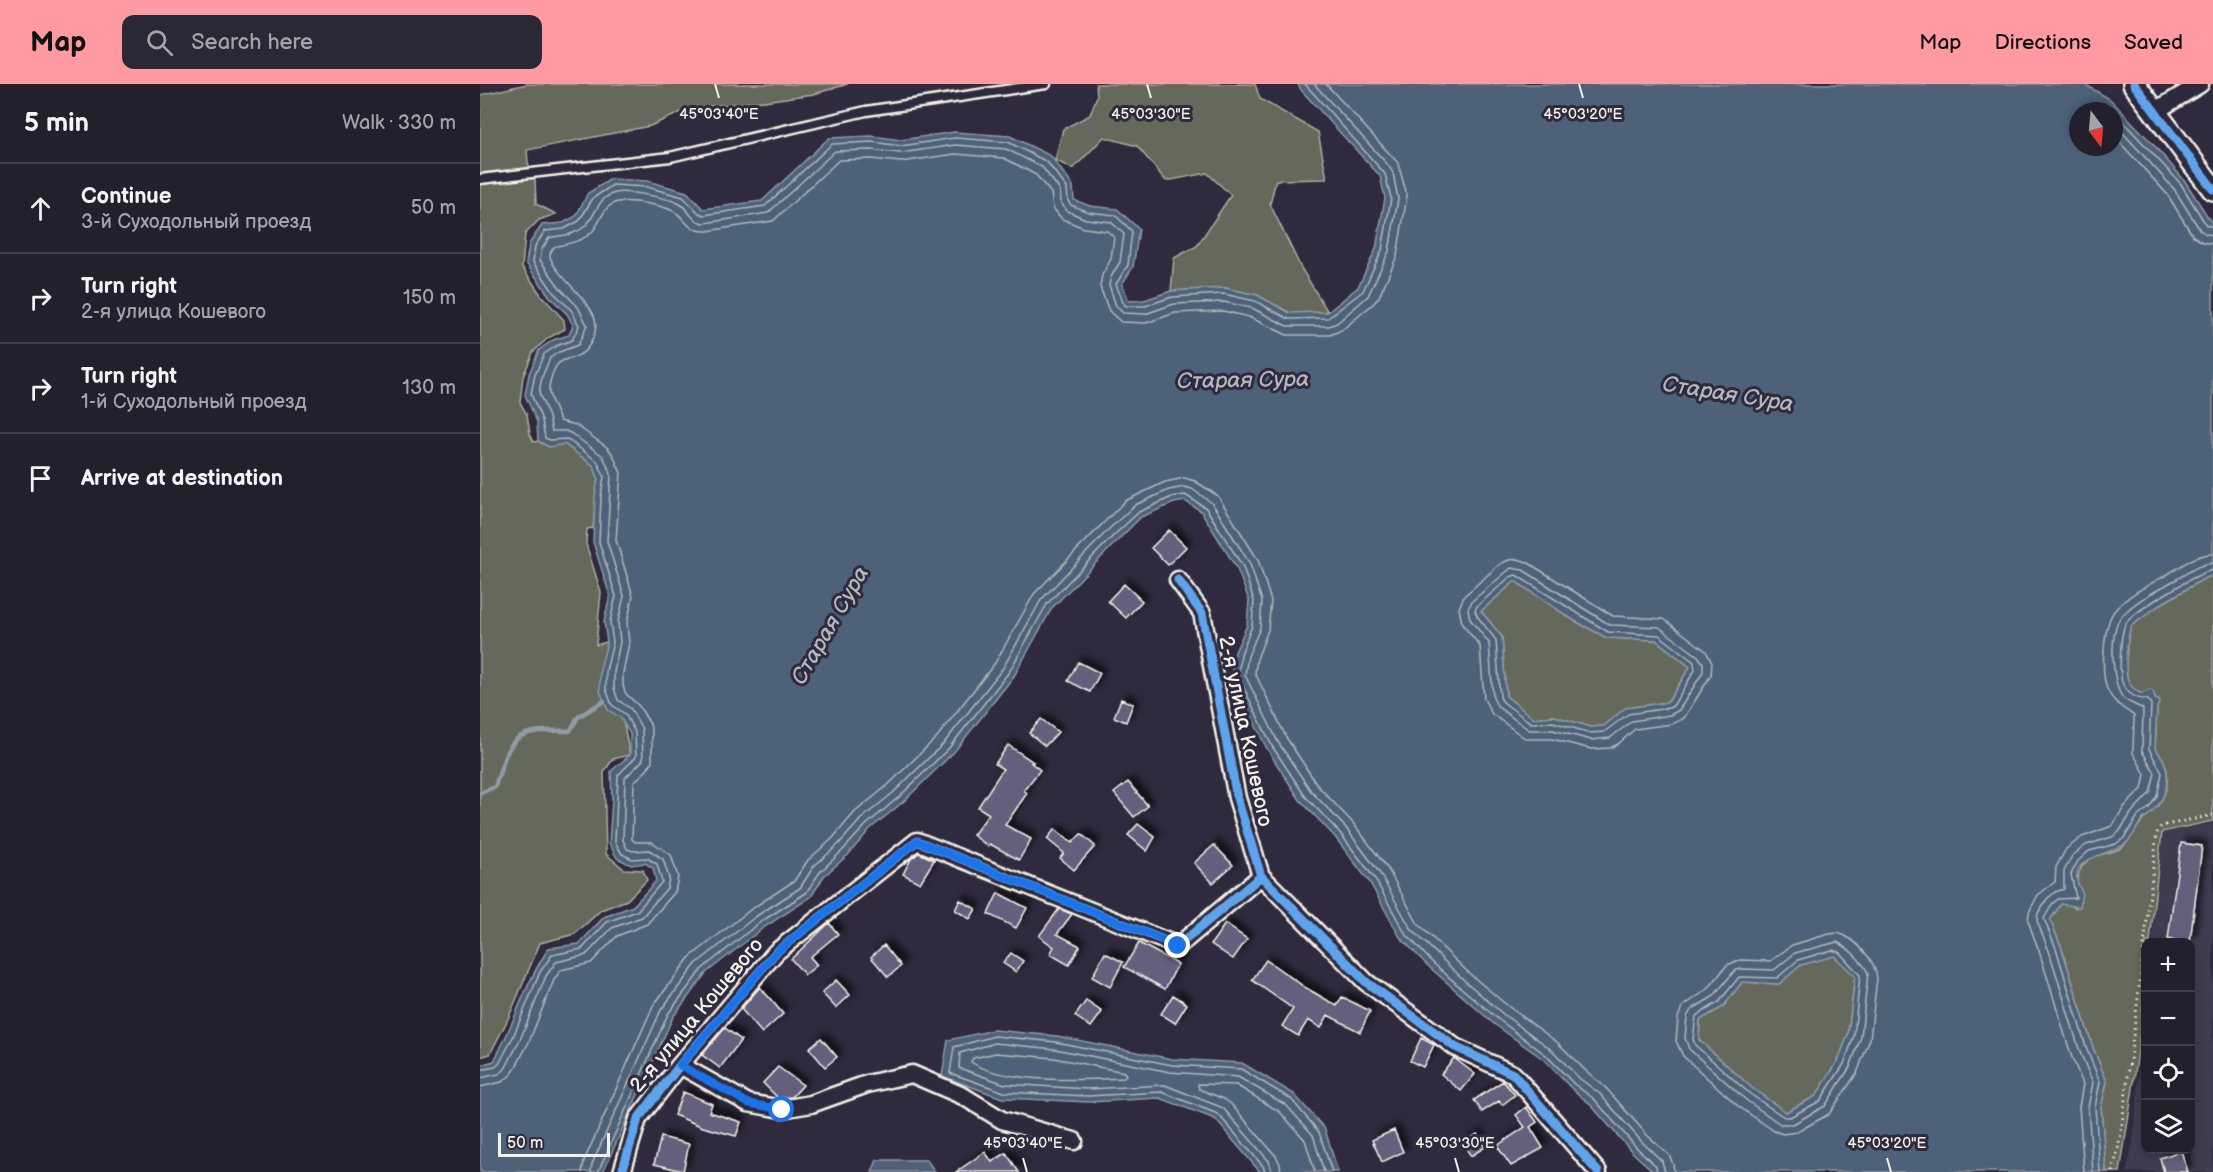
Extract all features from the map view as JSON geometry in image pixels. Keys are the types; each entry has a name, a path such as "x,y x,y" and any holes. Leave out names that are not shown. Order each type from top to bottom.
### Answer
{"street":[{"path":"2134,84 2213,189"},
{"path":"2154,112 2200,84"},
{"name":"2-я улица Кошевого","path":"1178,580 1202,613 1237,798 1261,876 1366,982 1455,1047 1513,1074 1598,1172"},
{"name":"2-я улица Кошевого","path":"622,1172 638,1119 680,1065 776,952 917,841 1178,946 1261,876"},
{"path":"680,1065 748,1103 782,1110 811,1104 867,1084 912,1074 963,1096 1002,1120 1074,1141"}],"lane":[{"path":"480,179 670,157 866,111 1046,84"}],"path":[{"path":"2113,1172 2120,1139 2157,833 2161,826 2213,815"}],"shaded area":[{"path":"2213,823 2213,1172 2126,1172 2133,1143 2141,1056 2141,1154 2195,1154 2195,938 2152,938 2163,833"}],"green space":[{"path":"527,84 848,84 814,94 691,108 650,126 527,150 528,163 535,180 536,204 556,214 539,220 525,234 522,267 541,295 564,320 565,329 548,338 533,352 523,377 520,402 527,415 530,434 534,442 538,441 549,447 564,444 593,465 598,477 593,528 587,529 586,544 601,592 596,645 607,642 630,755 613,759 604,772 606,854 624,869 643,870 647,880 627,900 601,910 575,934 540,943 508,1019 490,1054 480,1057 480,95"},
{"path":"1096,84 1255,84 1260,99 1318,132 1327,179 1276,180 1270,204 1301,268 1328,312 1290,313 1257,295 1225,288 1171,291 1174,258 1197,246 1231,195 1207,173 1166,181 1137,146 1104,137 1073,169 1055,160 1063,129 1090,115 1097,96"},
{"path":"2213,576 2213,821 2162,832 2150,938 2141,938 2141,1019 2120,1172 2106,1172 2101,1107 2107,1082 2093,1048 2061,946 2050,920 2061,904 2069,904 2076,908 2077,879 2084,864 2092,857 2125,845 2165,793 2166,766 2155,749 2157,707 2160,701 2155,699 2150,690 2143,694 2129,683 2126,669 2128,638 2131,626 2161,604 2205,578"},
{"path":"1515,581 1575,621 1607,638 1656,640 1690,667 1668,702 1626,708 1604,726 1591,727 1554,716 1533,718 1506,696 1502,637 1481,611"},
{"path":"1835,955 1855,976 1848,1035 1838,1061 1816,1096 1786,1112 1753,1089 1699,1040 1700,1020 1723,1007 1742,982 1779,984 1800,965"}],"water":[{"name":"Старая Сура","path":"1298,84 2084,84 2113,102 2069,102 2069,156 2123,156 2123,113 2185,181 2213,225 2213,576 2205,578 2161,604 2131,626 2126,653 2127,675 2135,690 2142,694 2153,691 2155,699 2160,701 2157,707 2155,749 2165,763 2166,788 2159,804 2142,820 2129,841 2082,864 2077,871 2077,880 2082,892 2080,907 2061,904 2050,920 2061,946 2093,1048 2107,1082 2101,1107 2106,1172 1654,1172 1632,1152 1590,1104 1543,1059 1494,1024 1427,965 1400,937 1370,883 1335,837 1300,800 1267,749 1231,676 1235,652 1247,625 1249,600 1237,569 1201,511 1185,501 1174,503 1141,517 1052,608 1014,676 954,752 903,802 870,829 848,855 824,876 811,897 763,928 706,973 673,1017 603,1172 480,1172 480,1065 494,1061 541,961 549,948 579,944 604,917 633,906 656,881 653,868 645,863 631,865 617,858 609,843 612,800 611,771 630,755 630,734 620,717 608,710 600,691 600,670 607,642 604,622 610,596 593,542 598,477 593,465 564,444 549,447 538,441 537,422 525,395 529,374 539,350 553,340 569,335 573,325 567,314 550,297 526,263 529,244 542,225 563,223 576,216 588,193 611,179 647,181 687,192 703,209 762,201 829,138 872,136 901,140 954,132 1010,136 1051,156 1073,186 1074,200 1090,206 1117,209 1139,229 1133,267 1122,284 1129,301 1144,300 1171,291 1225,288 1257,295 1290,313 1328,312 1358,287 1376,249 1385,198 1380,176","holes":["1515,581 1575,621 1607,638 1656,640 1690,667 1668,702 1625,708 1604,726 1591,727 1554,716 1533,718 1506,696 1502,637 1481,611","1834,956 1855,976 1848,1035 1838,1061 1816,1096 1786,1112 1753,1089 1699,1040 1700,1020 1723,1007 1742,982 1779,984 1801,965"]},
{"path":"994,1030 1057,1036 1172,1059 1242,1063 1294,1094 1325,1129 1338,1172 1260,1172 1215,1119 1160,1098 1089,1102 1002,1098 942,1076 948,1040"},
{"path":"877,1160 927,1160 935,1172 872,1172"}],"building":[{"path":"1169,530 1186,547 1168,565 1151,548"},
{"path":"1124,584 1142,601 1126,618 1108,601"},
{"path":"1078,662 1100,673 1090,692 1068,681"},
{"path":"1121,699 1133,704 1126,722 1114,717"},
{"path":"1041,719 1058,732 1045,746 1029,733"},
{"path":"1008,745 1033,762 1031,763 1040,770 1024,790 1027,793 1005,825 1031,839 1019,860 990,844 988,846 973,835 989,814 978,807 1003,769 995,764"},
{"path":"1128,782 1148,806 1134,817 1114,793"},
{"path":"1138,824 1155,837 1147,851 1128,835"},
{"path":"1055,829 1072,843 1081,834 1095,846 1074,870 1060,858 1064,853 1047,839"},
{"path":"2181,843 2202,846 2190,938 2168,938"},
{"path":"1214,845 1233,865 1213,883 1194,863"},
{"path":"919,853 934,860 920,883 903,874 911,859"},
{"path":"998,893 1027,908 1016,928 988,914"},
{"path":"960,900 976,909 970,919 955,910"},
{"path":"1059,909 1072,914 1057,934 1080,946 1069,965 1050,954 1054,947 1039,936"},
{"path":"829,923 838,934 810,957 817,965 805,975 791,959"},
{"path":"1225,924 1247,939 1233,959 1211,944"},
{"path":"1139,943 1178,964 1165,989 1124,967"},
{"path":"884,945 901,966 888,977 871,957"},
{"path":"1011,953 1023,961 1016,972 1003,963"},
{"path":"1105,953 1123,962 1110,987 1092,977"},
{"path":"1266,960 1337,1006 1342,997 1370,1011 1360,1032 1328,1015 1321,1028 1308,1020 1298,1036 1282,1026 1293,1009 1252,980"},
{"path":"836,980 850,995 836,1008 822,993"},
{"path":"760,987 783,1014 762,1033 741,1009"},
{"path":"1173,995 1187,1004 1175,1023 1161,1014"},
{"path":"1086,1001 1102,1012 1091,1027 1075,1016"},
{"path":"725,1028 741,1040 720,1068 702,1055"},
{"path":"821,1038 837,1057 825,1067 809,1048"},
{"path":"1421,1038 1434,1045 1423,1067 1410,1061"},
{"path":"1454,1058 1475,1074 1461,1091 1441,1074"},
{"path":"778,1067 803,1085 792,1097 778,1098 763,1083"},
{"path":"1503,1081 1515,1095 1502,1105 1499,1101 1482,1112 1474,1100"},
{"path":"683,1092 712,1104 709,1112 741,1122 736,1136 703,1127 674,1115"},
{"path":"1526,1107 1537,1122 1530,1127 1543,1148 1511,1166 1497,1146 1525,1127 1516,1115"},
{"path":"1394,1130 1403,1152 1382,1162 1372,1140"},
{"path":"1477,1134 1485,1147 1471,1156 1463,1144"},
{"path":"661,1137 689,1144 683,1171 654,1164"},
{"path":"985,1152 992,1162 1006,1153 1019,1172 956,1172"},
{"path":"2182,1154 2188,1172 2164,1172 2160,1158"}],"waterway":[{"path":"480,793 495,787 511,745 518,738 537,731 570,731 578,717 604,701"}],"cycle path":[{"path":"2134,84 2213,189"},
{"path":"1178,580 1202,613 1237,798 1261,876 1366,982 1455,1047 1513,1074 1598,1172"},
{"path":"622,1172 638,1119 680,1065 776,952 917,841 1178,946 1261,876"}],"route":[{"path":"782,1110 748,1103 680,1065 776,952 917,841 1178,946"}]}
